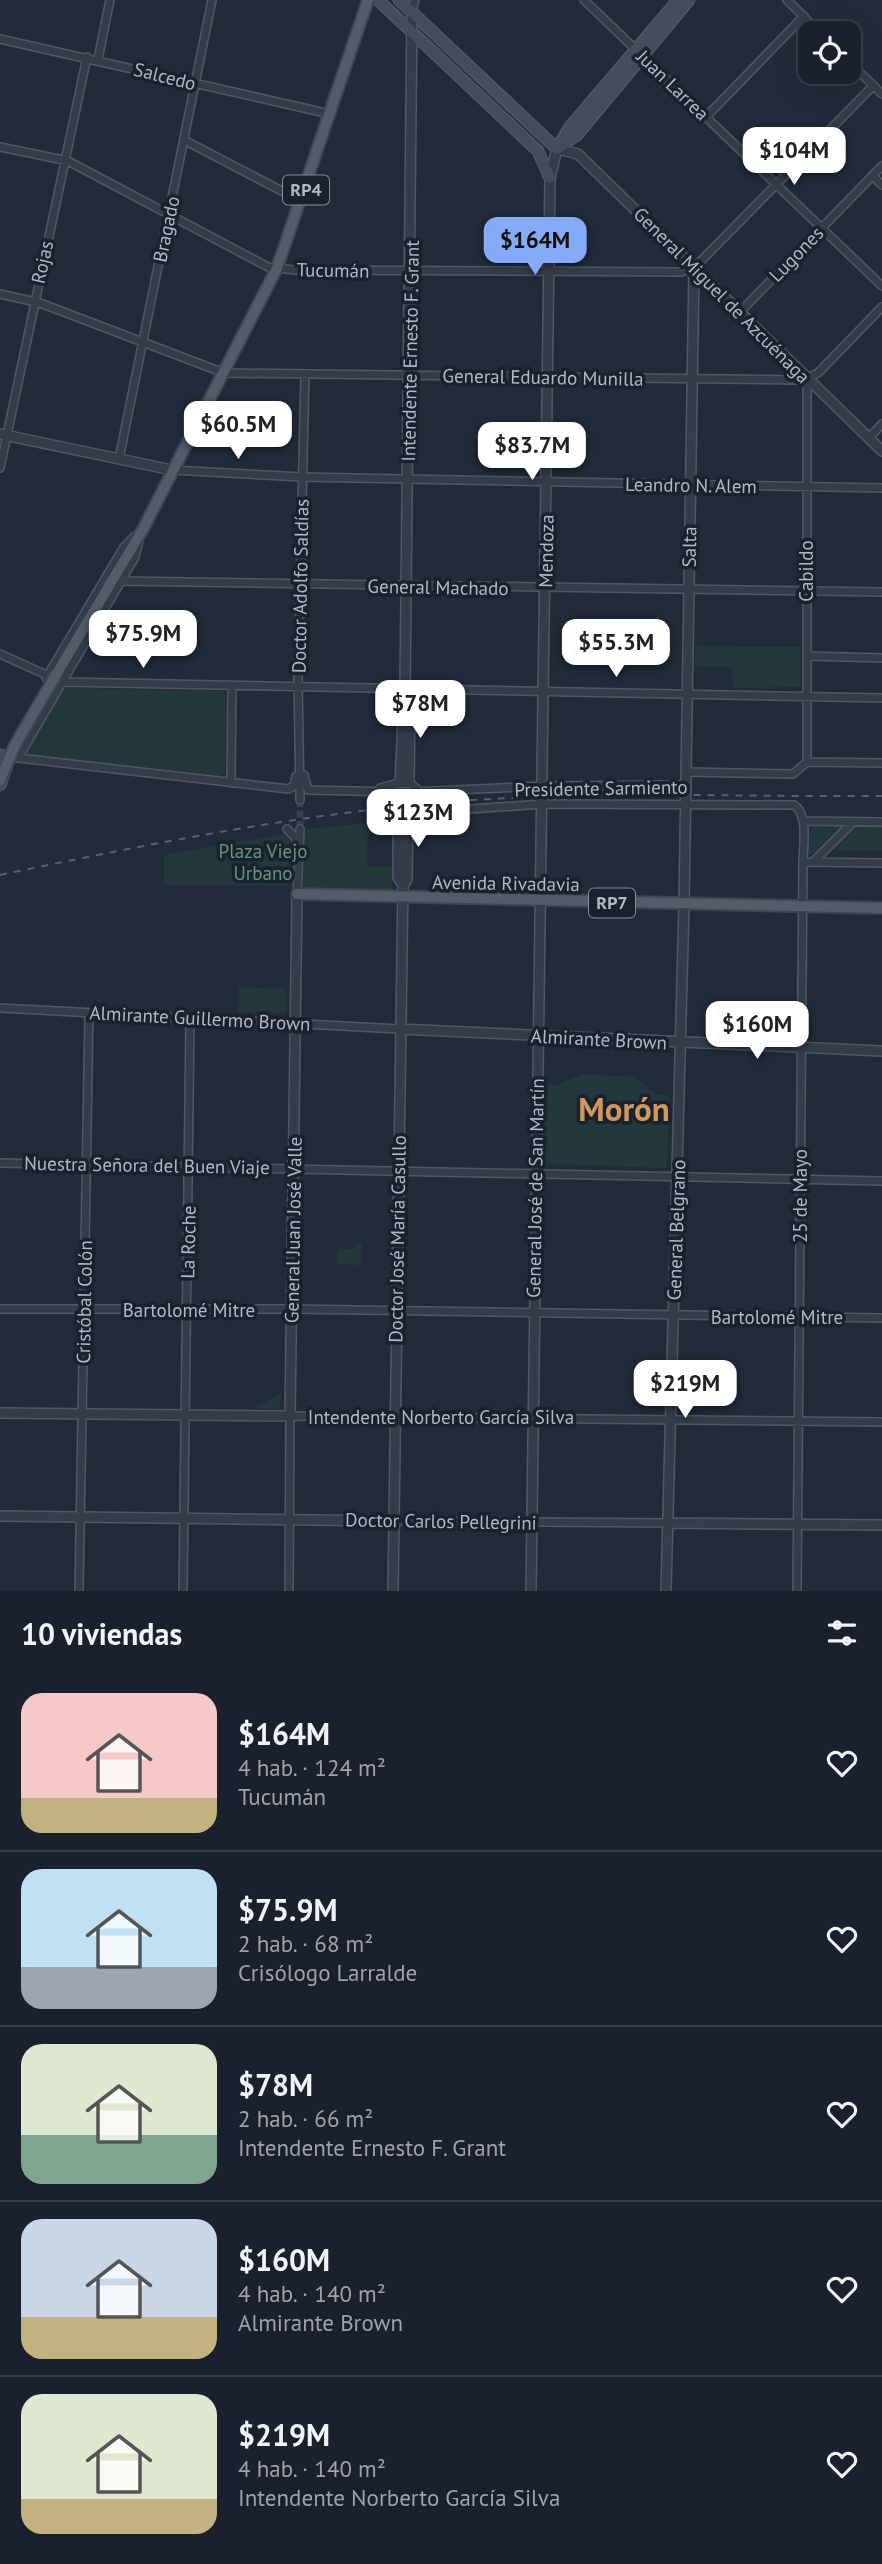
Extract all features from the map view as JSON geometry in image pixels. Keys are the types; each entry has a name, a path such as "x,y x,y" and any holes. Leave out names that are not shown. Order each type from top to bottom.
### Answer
{"main road":[{"name":"RP4","path":"0,779 15,744 143,529 277,268 302,201 368,0"},
{"path":"379,0 543,157 550,177"},
{"path":"399,0 557,149"},
{"path":"640,53 678,0"},
{"path":"557,149 569,128 689,0"},
{"path":"520,134 540,146 557,149"},
{"path":"0,785 5,756"},
{"name":"Avenida Rivadavia","path":"297,894 403,892 541,901 882,908"}],"street":[{"path":"98,60 110,0"},
{"name":"Bragado","path":"118,458 212,0"},
{"path":"412,11 415,0"},
{"name":"Juan Larrea","path":"584,0 882,286"},
{"path":"788,0 808,21"},
{"name":"Intendente Ernesto F. Grant","path":"405,791 412,11"},
{"path":"706,117 803,16"},
{"name":"Salcedo","path":"0,40 87,57 330,114"},
{"name":"Rojas","path":"0,468 4,435 87,57"},
{"path":"861,74 882,94"},
{"path":"694,268 873,86"},
{"path":"184,140 302,201"},
{"name":"Tucumán","path":"0,147 64,160 262,265 277,268 550,272 681,272 694,268"},
{"name":"Mendoza","path":"544,786 550,177 557,149"},
{"name":"General Miguel de Azcuénaga","path":"557,149 578,154 882,451"},
{"name":"Lugones","path":"739,313 882,166"},
{"path":"873,176 882,185"},
{"name":"Salta","path":"686,785 694,268"},
{"name":"General Eduardo Munilla","path":"0,294 33,301 224,373 807,379"},
{"path":"807,379 818,373 882,307"},
{"name":"Doctor Adolfo Saldías","path":"305,374 299,687 300,757 306,788"},
{"name":"Cabildo","path":"807,379 807,762"},
{"path":"869,438 882,424"},
{"name":"Leandro N. Alem","path":"4,435 172,470 302,477 882,488"},
{"path":"5,756 135,557 143,529"},
{"path":"5,756 21,752 54,678 124,547 143,529"},
{"name":"General Machado","path":"120,581 882,592"},
{"path":"0,654 54,678 232,686 882,698"},
{"path":"807,656 882,658"},
{"path":"5,756 231,783 232,686"},
{"name":"Intendente Ernesto F. Grant","path":"377,791 399,783 400,704 406,690"},
{"name":"Intendente Ernesto F. Grant","path":"406,690 411,704 410,783 412,788 420,792"},
{"path":"300,757 300,800"},
{"name":"Doctor Adolfo Saldías","path":"231,783 288,789 295,783 296,766 300,757"},
{"path":"807,762 882,763"},
{"name":"Presidente Sarmiento","path":"686,772 793,774 807,762"},
{"name":"Presidente Sarmiento","path":"306,788 420,792 544,786 686,785"},
{"name":"General Belgrano","path":"666,1591 686,785"},
{"name":"General José de San Martín","path":"531,1591 537,1036 544,786"},
{"name":"Presidente Sarmiento","path":"404,814 543,804 794,805"},
{"name":"25 de Mayo","path":"794,805 799,809 803,821 797,1591"},
{"name":"Doctor José María Casullo","path":"393,1591 404,814"},
{"path":"803,821 882,822"},
{"path":"813,862 853,822"},
{"name":"General Juan José Valle","path":"289,1591 295,1023 300,828"},
{"name":"General Juan José Valle","path":"287,829 295,837 298,869"},
{"path":"803,862 882,863"},
{"name":"Almirante Guillermo Brown","path":"0,1008 399,1029"},
{"name":"Cristóbal Colón","path":"79,1591 89,1013"},
{"name":"La Roche","path":"183,1591 190,1018"},
{"name":"Almirante Brown","path":"399,1029 680,1044 882,1051"},
{"name":"Nuestra Señora del Buen Viaje","path":"0,1163 882,1181"},
{"name":"Bartolomé Mitre","path":"0,1309 292,1309 882,1318"},
{"name":"Intendente Norberto García Silva","path":"0,1413 882,1422"},
{"name":"Doctor Carlos Pellegrini","path":"0,1516 882,1525"}],"green space":[{"path":"418,24 534,135 535,138 419,30"},
{"path":"695,646 800,647 800,687 733,688 732,667 695,666"},
{"path":"67,688 223,691 226,696 225,773 219,776 27,755 25,751 62,691"},
{"path":"368,823 367,866 392,867 392,891 303,888 304,832 307,829"},
{"path":"815,825 882,826 882,851 821,850 807,854 807,833"},
{"name":"Plaza Viejo Urbano","path":"284,834 289,839 288,886 164,885 164,855"},
{"path":"239,987 286,989 287,1013 238,1012"},
{"path":"583,1074 635,1077 655,1094 669,1096 667,1168 544,1164 545,1086 554,1086"},
{"path":"356,1243 362,1243 361,1265 337,1264 338,1249 355,1249"},
{"path":"282,1393 279,1409 255,1408"}],"tunnel":[{"path":"404,789 404,811"},
{"path":"300,800 300,829"}],"railway":[{"path":"0,875 236,829 415,805 576,796 882,796"}],"district":[{"name":"Morón","path":"624,1109"}]}
